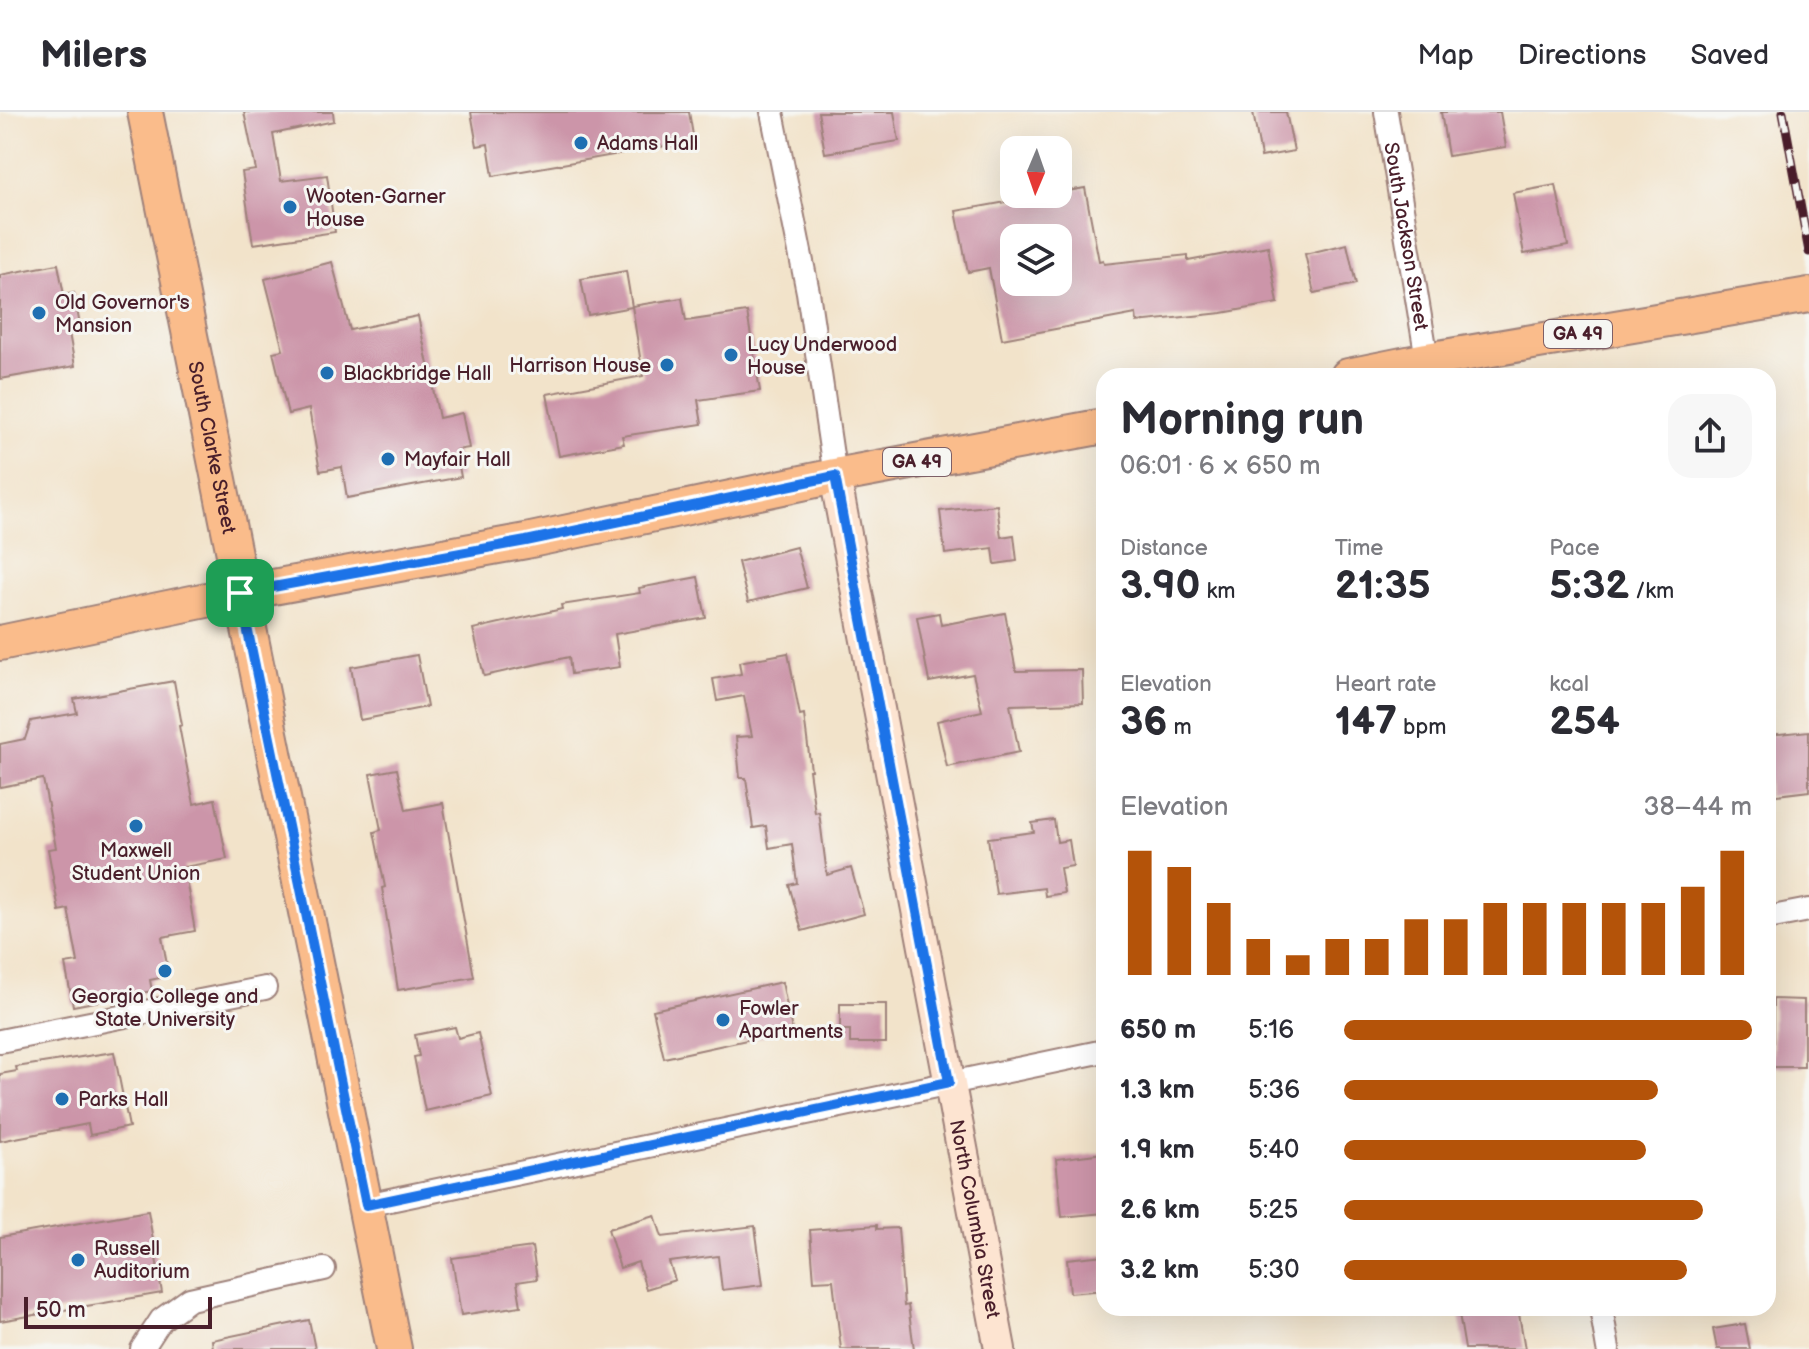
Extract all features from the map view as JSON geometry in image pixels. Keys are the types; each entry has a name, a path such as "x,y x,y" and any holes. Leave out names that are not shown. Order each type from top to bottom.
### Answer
{"main road":[{"name":"South Clarke Street","path":"145,112 394,1349"},
{"name":"GA 49","path":"1428,368 1809,295"},
{"name":"GA 49","path":"0,643 240,593 526,541 835,476 1096,427"}],"street":[{"path":"772,112 808,292 835,476"},
{"name":"South Jackson Street","path":"1386,112 1428,368"},
{"name":"North Columbia Street","path":"835,476 1000,1349"},
{"path":"1776,916 1809,910"},
{"path":"0,1041 265,988"},
{"path":"366,1205 1096,1053"},
{"path":"142,1349 161,1320 190,1299 324,1269"},
{"path":"1602,1316 1608,1349"}],"building":[{"name":"Wooten-Garner House","path":"244,112 333,112 334,121 273,134 281,181 327,175 335,232 253,244 242,172 256,170"},
{"name":"Adams Hall","path":"471,112 689,112 694,141 493,176 488,144 477,146"},
{"path":"818,112 894,112 899,141 825,153"},
{"path":"1253,112 1286,112 1294,151 1261,157"},
{"path":"1441,112 1500,112 1506,147 1448,156"},
{"path":"1556,185 1568,246 1524,254 1513,193"},
{"path":"1085,188 1099,261 1103,260 1104,264 1188,255 1188,261 1268,246 1278,303 1222,313 1137,322 1136,314 1002,339 989,268 968,272 956,211 1000,203 1000,208 1072,208 1072,190"},
{"path":"1347,244 1356,284 1314,293 1305,254"},
{"path":"332,262 350,330 418,316 439,418 462,413 469,448 456,450 461,477 347,498 342,467 320,471 309,409 288,414 273,352 283,350 265,279"},
{"name":"Old Governor's Mansion","path":"58,264 64,295 74,293 81,331 69,333 75,366 0,379 0,275"},
{"path":"626,271 632,307 588,315 581,279"},
{"path":"682,298 686,321 747,312 760,391 698,400 702,424 622,436 624,444 559,456 547,394 643,376 632,306"},
{"path":"997,505 1001,537 1014,535 1017,561 995,564 993,548 945,554 940,511"},
{"path":"796,547 807,588 748,602 738,562"},
{"path":"698,577 706,618 615,634 620,667 571,674 569,657 484,676 473,629 562,609 561,605 640,593 639,588"},
{"path":"939,613 941,625 1005,613 1016,671 1082,670 1083,703 1010,705 1019,752 947,767 937,721 982,711 973,674 929,682 917,617"},
{"path":"788,653 800,716 804,715 815,813 819,812 827,875 851,868 864,914 802,931 789,885 797,883 792,844 769,848 766,826 753,828 746,778 740,778 736,737 752,736 744,696 717,701 713,679 741,674 739,662"},
{"path":"417,655 427,707 360,720 351,667"},
{"name":"Maxwell Student Union","path":"174,681 194,804 215,799 227,859 184,867 195,931 162,937 169,976 150,980 152,991 73,1006 65,964 78,962 68,909 59,911 48,849 56,848 43,779 0,787 0,744 25,739 31,721 77,713 74,699"},
{"path":"1809,731 1809,791 1776,795 1776,734"},
{"path":"397,769 406,810 443,803 474,977 398,990 382,888 385,887 374,832 381,830 370,774"},
{"path":"1054,820 1057,842 1069,840 1073,866 1060,868 1064,893 1045,896 1044,888 996,894 988,838 1034,832 1032,823"},
{"name":"Fowler Apartments","path":"782,982 792,1030 664,1058 653,1010"},
{"path":"1776,999 1804,1000 1804,1067 1776,1067"},
{"path":"840,1004 886,1004 886,1043 850,1043 850,1030 840,1030"},
{"path":"455,1027 458,1038 478,1033 492,1096 425,1111 414,1057 419,1056 415,1035"},
{"name":"Parks Hall","path":"114,1052 129,1127 90,1135 88,1124 0,1141 0,1074 17,1071 16,1067"},
{"path":"1096,1154 1096,1214 1062,1217 1056,1159"},
{"name":"Russell Auditorium","path":"148,1211 162,1293 0,1321 0,1237"},
{"path":"655,1215 662,1237 755,1226 763,1285 722,1290 718,1256 669,1262 675,1280 646,1289 638,1262 620,1268 608,1229"},
{"path":"877,1225 877,1229 898,1228 904,1306 908,1305 914,1349 841,1349 833,1280 814,1281 810,1230"},
{"path":"532,1247 537,1279 517,1282 521,1306 461,1315 452,1258"},
{"path":"1096,1256 1096,1291 1070,1293 1067,1259"},
{"path":"1459,1316 1519,1316 1525,1349 1465,1349"},
{"path":"309,1320 315,1349 213,1349 212,1340"},
{"path":"1745,1324 1750,1349 1717,1349 1713,1329"}],"railway":[{"path":"1783,112 1809,252"}],"place":[{"name":"Adams Hall","path":"581,143"},
{"name":"Wooten-Garner House","path":"290,207"},
{"name":"Old Governor's Mansion","path":"39,313"},
{"name":"Lucy Underwood House","path":"731,355"},
{"name":"Harrison House","path":"667,365"},
{"name":"Blackbridge Hall","path":"327,373"},
{"name":"Mayfair Hall","path":"388,459"},
{"name":"Maxwell Student Union","path":"136,826"},
{"name":"Georgia College and State University","path":"165,971"},
{"name":"Fowler Apartments","path":"723,1020"},
{"name":"Parks Hall","path":"62,1099"},
{"name":"Russell Auditorium","path":"78,1260"}],"route":[{"path":"835,476 949,1082 366,1205 240,593 526,541 835,476"}]}
